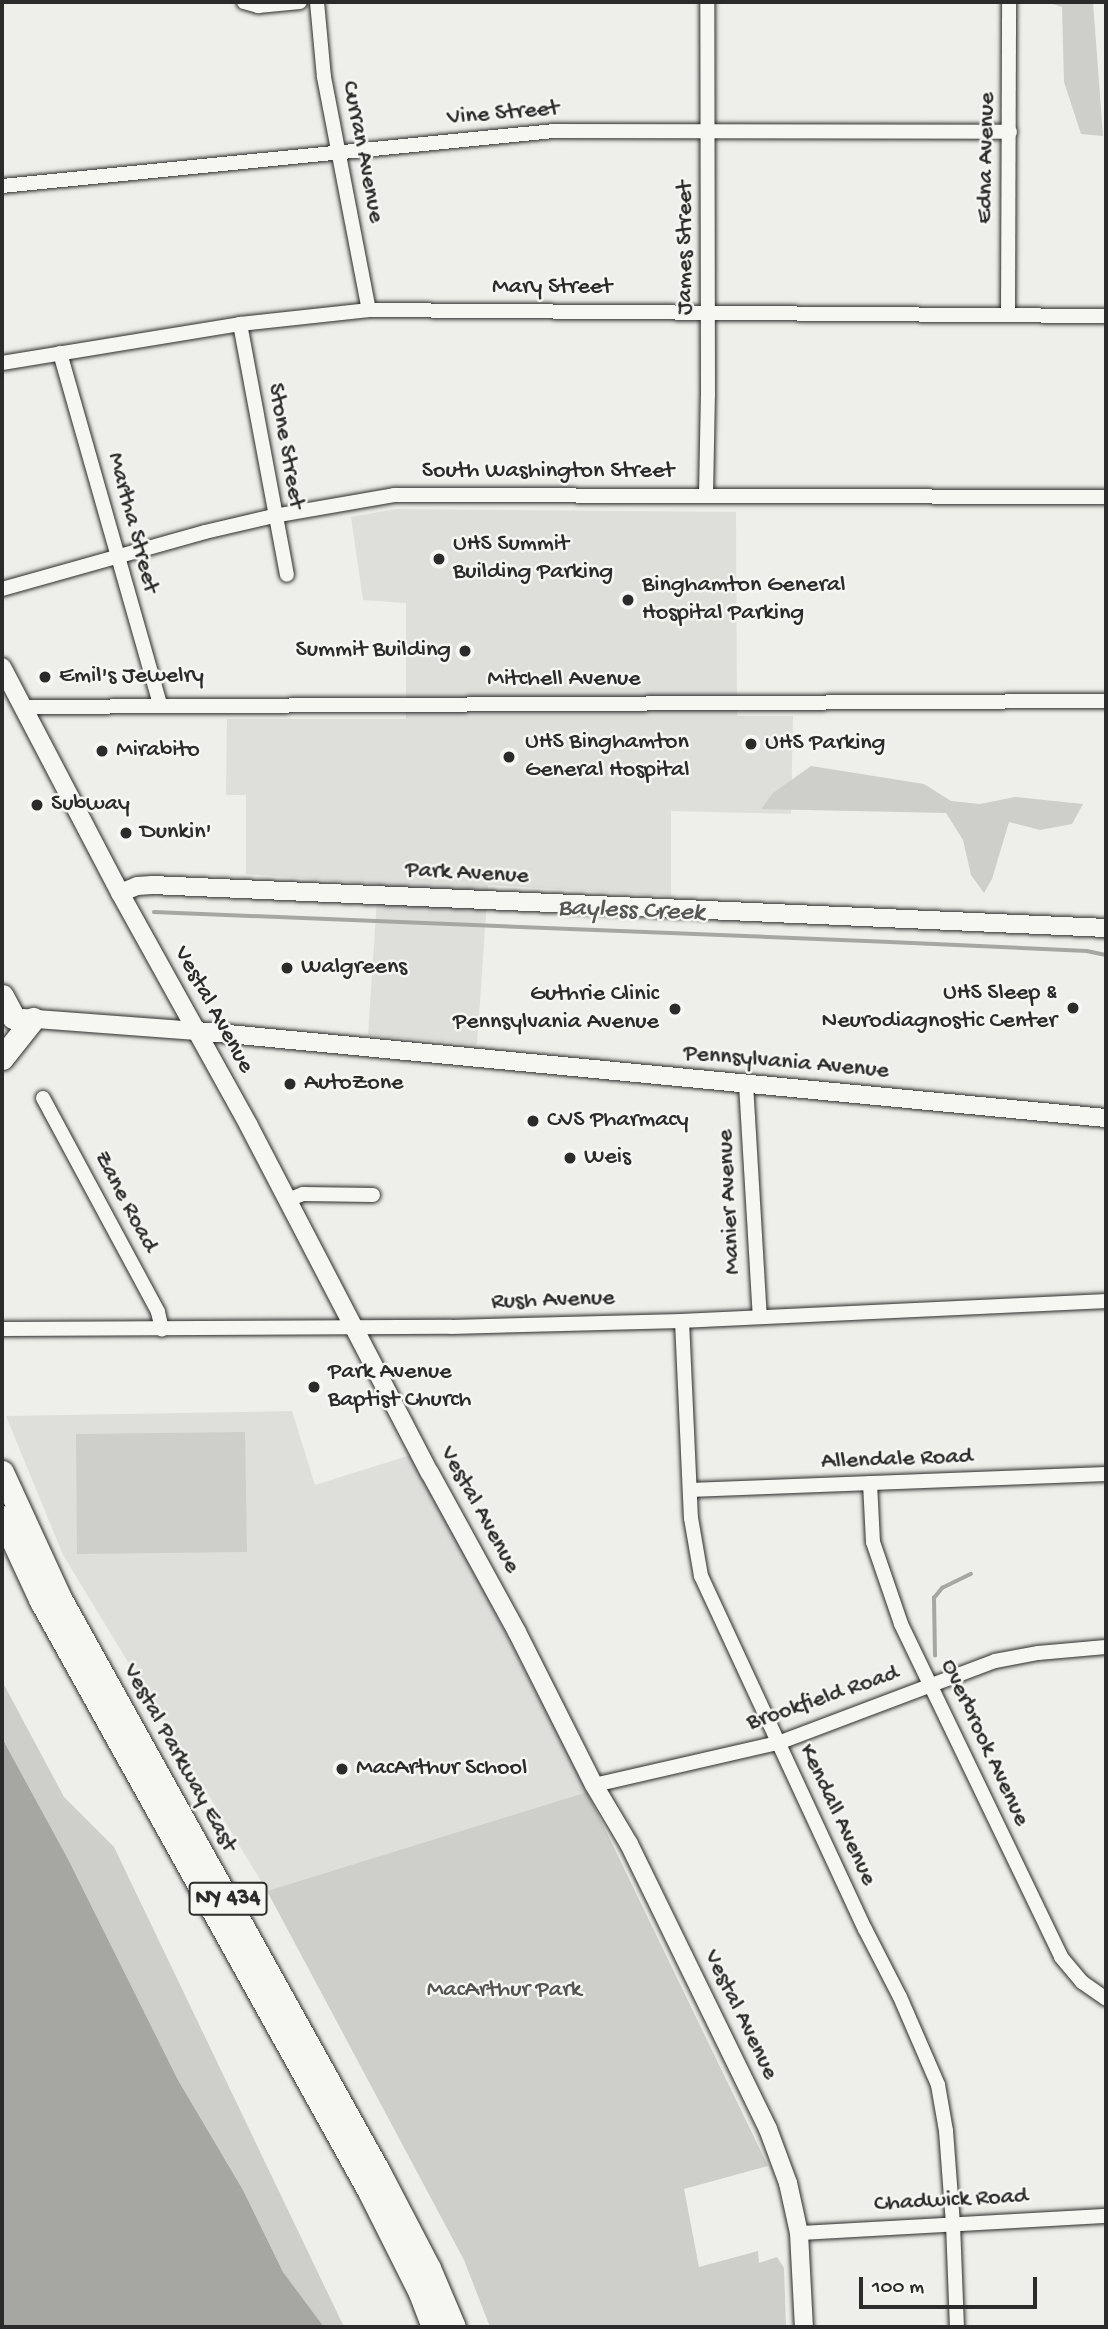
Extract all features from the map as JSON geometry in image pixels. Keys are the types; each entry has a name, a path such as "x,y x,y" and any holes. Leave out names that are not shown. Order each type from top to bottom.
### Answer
{"main road":[{"path":"2,996 16,1017 2,1058"},
{"name":"Vestal Parkway East","path":"2,1472 61,1600 379,2172 429,2269 454,2327"},
{"name":"Vestal Parkway East","path":"4,1527 41,1601 369,2191 420,2293 433,2327"}],"street":[{"path":"244,2 258,6 300,2"},
{"name":"Curran Avenue","path":"317,2 324,77 369,310"},
{"name":"James Street","path":"706,495 707,2"},
{"name":"Edna Avenue","path":"1008,315 1009,2"},
{"name":"Vine Street","path":"2,187 554,131 708,129 1010,132"},
{"name":"Mary Street","path":"2,363 240,324 369,310 1106,316"},
{"name":"Stone Street","path":"240,324 287,575"},
{"name":"Martha Street","path":"60,353 160,705"},
{"name":"South Washington Street","path":"2,589 274,516 394,495 1106,497"},
{"name":"Vestal Avenue","path":"2,667 120,893 356,1327 594,1785 629,1844 768,2129 788,2183 799,2233 804,2327"},
{"name":"Mitchell Avenue","path":"22,707 1106,701"},
{"name":"Park Avenue","path":"120,893 137,886 152,885 1106,928"},
{"name":"Pennsylvania Avenue","path":"16,1017 197,1031 1106,1118"},
{"name":"Manier Avenue","path":"746,1084 760,1317"},
{"name":"Zane Road","path":"43,1098 158,1312 162,1330"},
{"path":"288,1200 303,1194 373,1195"},
{"name":"Rush Avenue","path":"2,1329 162,1330 682,1321 1106,1301"},
{"name":"Kendall Avenue","path":"682,1321 693,1543 701,1576 865,1929 900,1997 938,2085 946,2131 957,2327"},
{"name":"Allendale Road","path":"690,1490 1106,1474"},
{"name":"Overbrook Avenue","path":"870,1483 873,1542 882,1576 901,1624 1061,1957 1082,1982 1106,1999"},
{"name":"Brookfield Road","path":"594,1785 778,1742 995,1661 1038,1653 1106,1647"},
{"name":"Chadwick Road","path":"799,2233 1106,2216"}],"shaded area":[{"name":"UHS Binghamton General Hospital","path":"396,509 736,512 737,716 793,716 791,814 671,811 671,896 488,885 477,1045 368,1035 378,884 246,874 246,795 226,795 227,719 406,719 406,603 363,600 351,517"},
{"path":"292,1411 315,1485 414,1454 587,1792 267,1891 63,1555 6,1416"},
{"path":"2,1738 68,1859 178,2080 243,2190 283,2272 324,2327 2,2327"}],"green space":[{"path":"1047,2 1093,2 1103,136 1081,134 1064,82 1062,7"},
{"path":"811,766 924,784 951,801 980,804 1015,797 1083,804 1072,824 1040,830 1009,822 992,879 984,893 971,875 963,840 946,813 761,809 773,793"},
{"path":"245,1432 247,1552 77,1554 76,1434"},
{"path":"2,1681 64,1797 114,1847 344,2327 324,2327 283,2272 243,2190 178,2080 68,1859 2,1738"},
{"name":"MacArthur Park","path":"587,1792 768,2166 684,2189 699,2267 758,2251 759,2263 777,2257 784,2268 786,2327 490,2327 464,2260 267,1891"}],"waterway":[{"name":"Bayless Creek","path":"154,912 890,942 1087,951 1106,955"},
{"path":"935,1656 934,1598 942,1588 971,1574"}],"place":[{"name":"UHS Summit Building Parking","path":"439,559"},
{"name":"Binghamton General Hospital Parking","path":"628,600"},
{"name":"Summit Building","path":"465,651"},
{"name":"Emil's Jewelry","path":"45,677"},
{"name":"UHS Parking","path":"751,744"},
{"name":"Mirabito","path":"102,751"},
{"name":"UHS Binghamton General Hospital","path":"509,757"},
{"name":"Subway","path":"37,805"},
{"name":"Dunkin'","path":"126,833"},
{"name":"Walgreens","path":"287,968"},
{"name":"UHS Sleep & Neurodiagnostic Center","path":"1073,1008"},
{"name":"Guthrie Clinic Pennsylvania Avenue","path":"675,1009"},
{"name":"AutoZone","path":"290,1084"},
{"name":"CVS Pharmacy","path":"533,1121"},
{"name":"Weis","path":"570,1158"},
{"name":"Park Avenue Baptist Church","path":"314,1387"},
{"name":"MacArthur School","path":"342,1769"}]}
